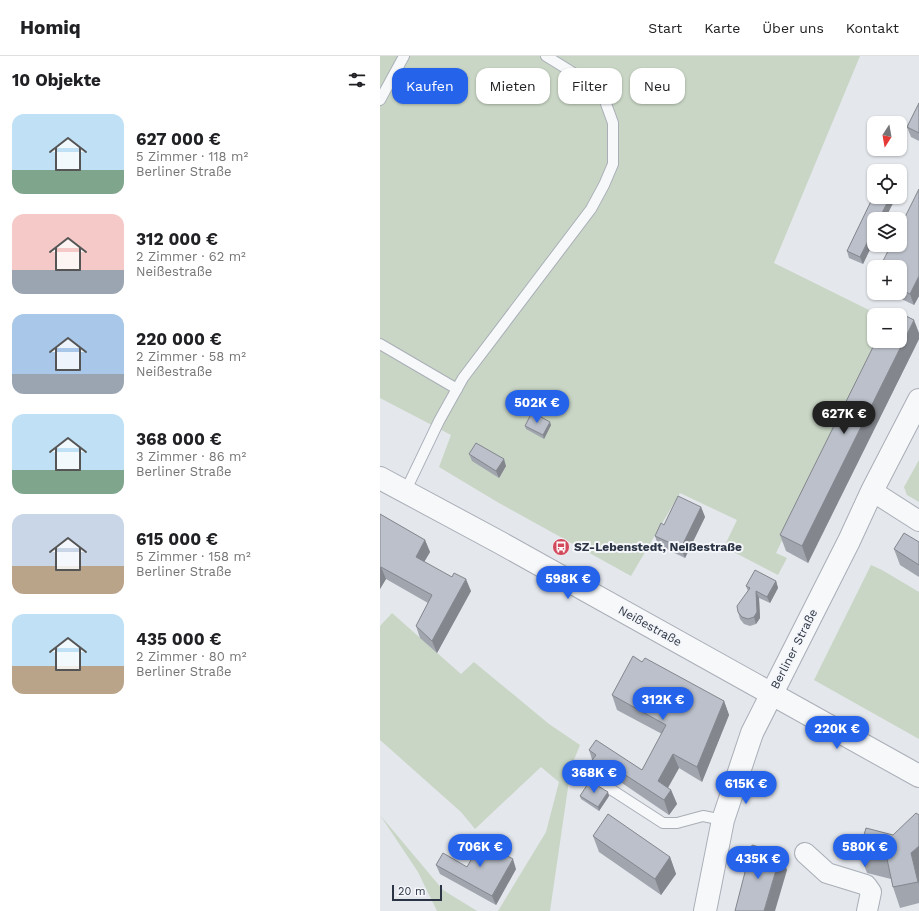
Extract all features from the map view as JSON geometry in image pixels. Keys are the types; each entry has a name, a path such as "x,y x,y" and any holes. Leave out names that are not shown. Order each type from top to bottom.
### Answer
{"street":[{"name":"Berliner Straße","path":"705,911 723,820 752,733 849,541 872,491 919,400"},
{"name":"Neißestraße","path":"380,478 499,542 919,776"},
{"path":"872,491 919,521"},
{"path":"805,853 827,873 866,885 871,892 867,911"}],"lane":[{"path":"380,100 404,56"},
{"path":"406,492 439,422 463,378 591,209 613,164 612,123 601,90 546,56"},
{"path":"380,344 457,389"},
{"path":"598,780 664,823 677,823 703,816 723,820"}],"green space":[{"path":"380,56 860,56 774,263 867,309 867,348 876,348 776,553 787,558 778,575 724,547 737,520 680,493 631,576 499,503 439,467 451,435 380,398"},
{"path":"919,460 919,502 907,495 904,487"},
{"path":"871,565 919,592 919,739 814,680"},
{"path":"392,613 461,674 474,662 549,724 580,745 571,767 550,911 498,911 546,832 559,782 541,767 475,829 461,812 380,740 380,626"},
{"path":"380,815 443,890 477,911 437,911 418,872"}],"building":[{"path":"919,103 919,133 907,127"},
{"path":"919,189 919,276 910,294 907,292 907,260 884,260 888,252 907,252 907,213"},
{"path":"870,204 886,204 882,212 867,212 867,243 860,257 847,251"},
{"path":"907,316 914,320 907,334"},
{"path":"873,348 900,348 802,546 780,535"},
{"path":"532,412 550,422 543,435 525,426"},
{"path":"476,443 504,459 496,471 469,454"},
{"path":"678,496 701,507 681,548 655,536 661,523 664,525"},
{"path":"380,514 425,540 416,557 452,577 454,573 466,579 432,641 416,626 432,595 381,567 380,569"},
{"path":"904,533 919,542 919,565 894,549"},
{"path":"755,570 776,581 767,597 756,591 757,612 754,617 748,619 742,617 738,612 737,606 750,588 746,586"},
{"path":"633,656 642,662 645,658 724,701 697,767 673,754 658,781 671,790 664,800 613,767 611,770 592,760 596,755 589,750 596,740 642,770 666,725 612,695"},
{"path":"591,779 593,783 608,792 598,807 580,796"},
{"path":"916,813 919,815 919,846 911,853 918,882 893,887 887,859 859,852 866,828 893,835"},
{"path":"608,814 670,857 655,879 593,836"},
{"path":"481,842 513,859 492,896 436,865 443,853 467,867"},
{"path":"752,845 781,853 764,911 735,911"}],"place":[{"name":"SZ-Lebenstedt, Neißestraße","path":"561,547"}]}
